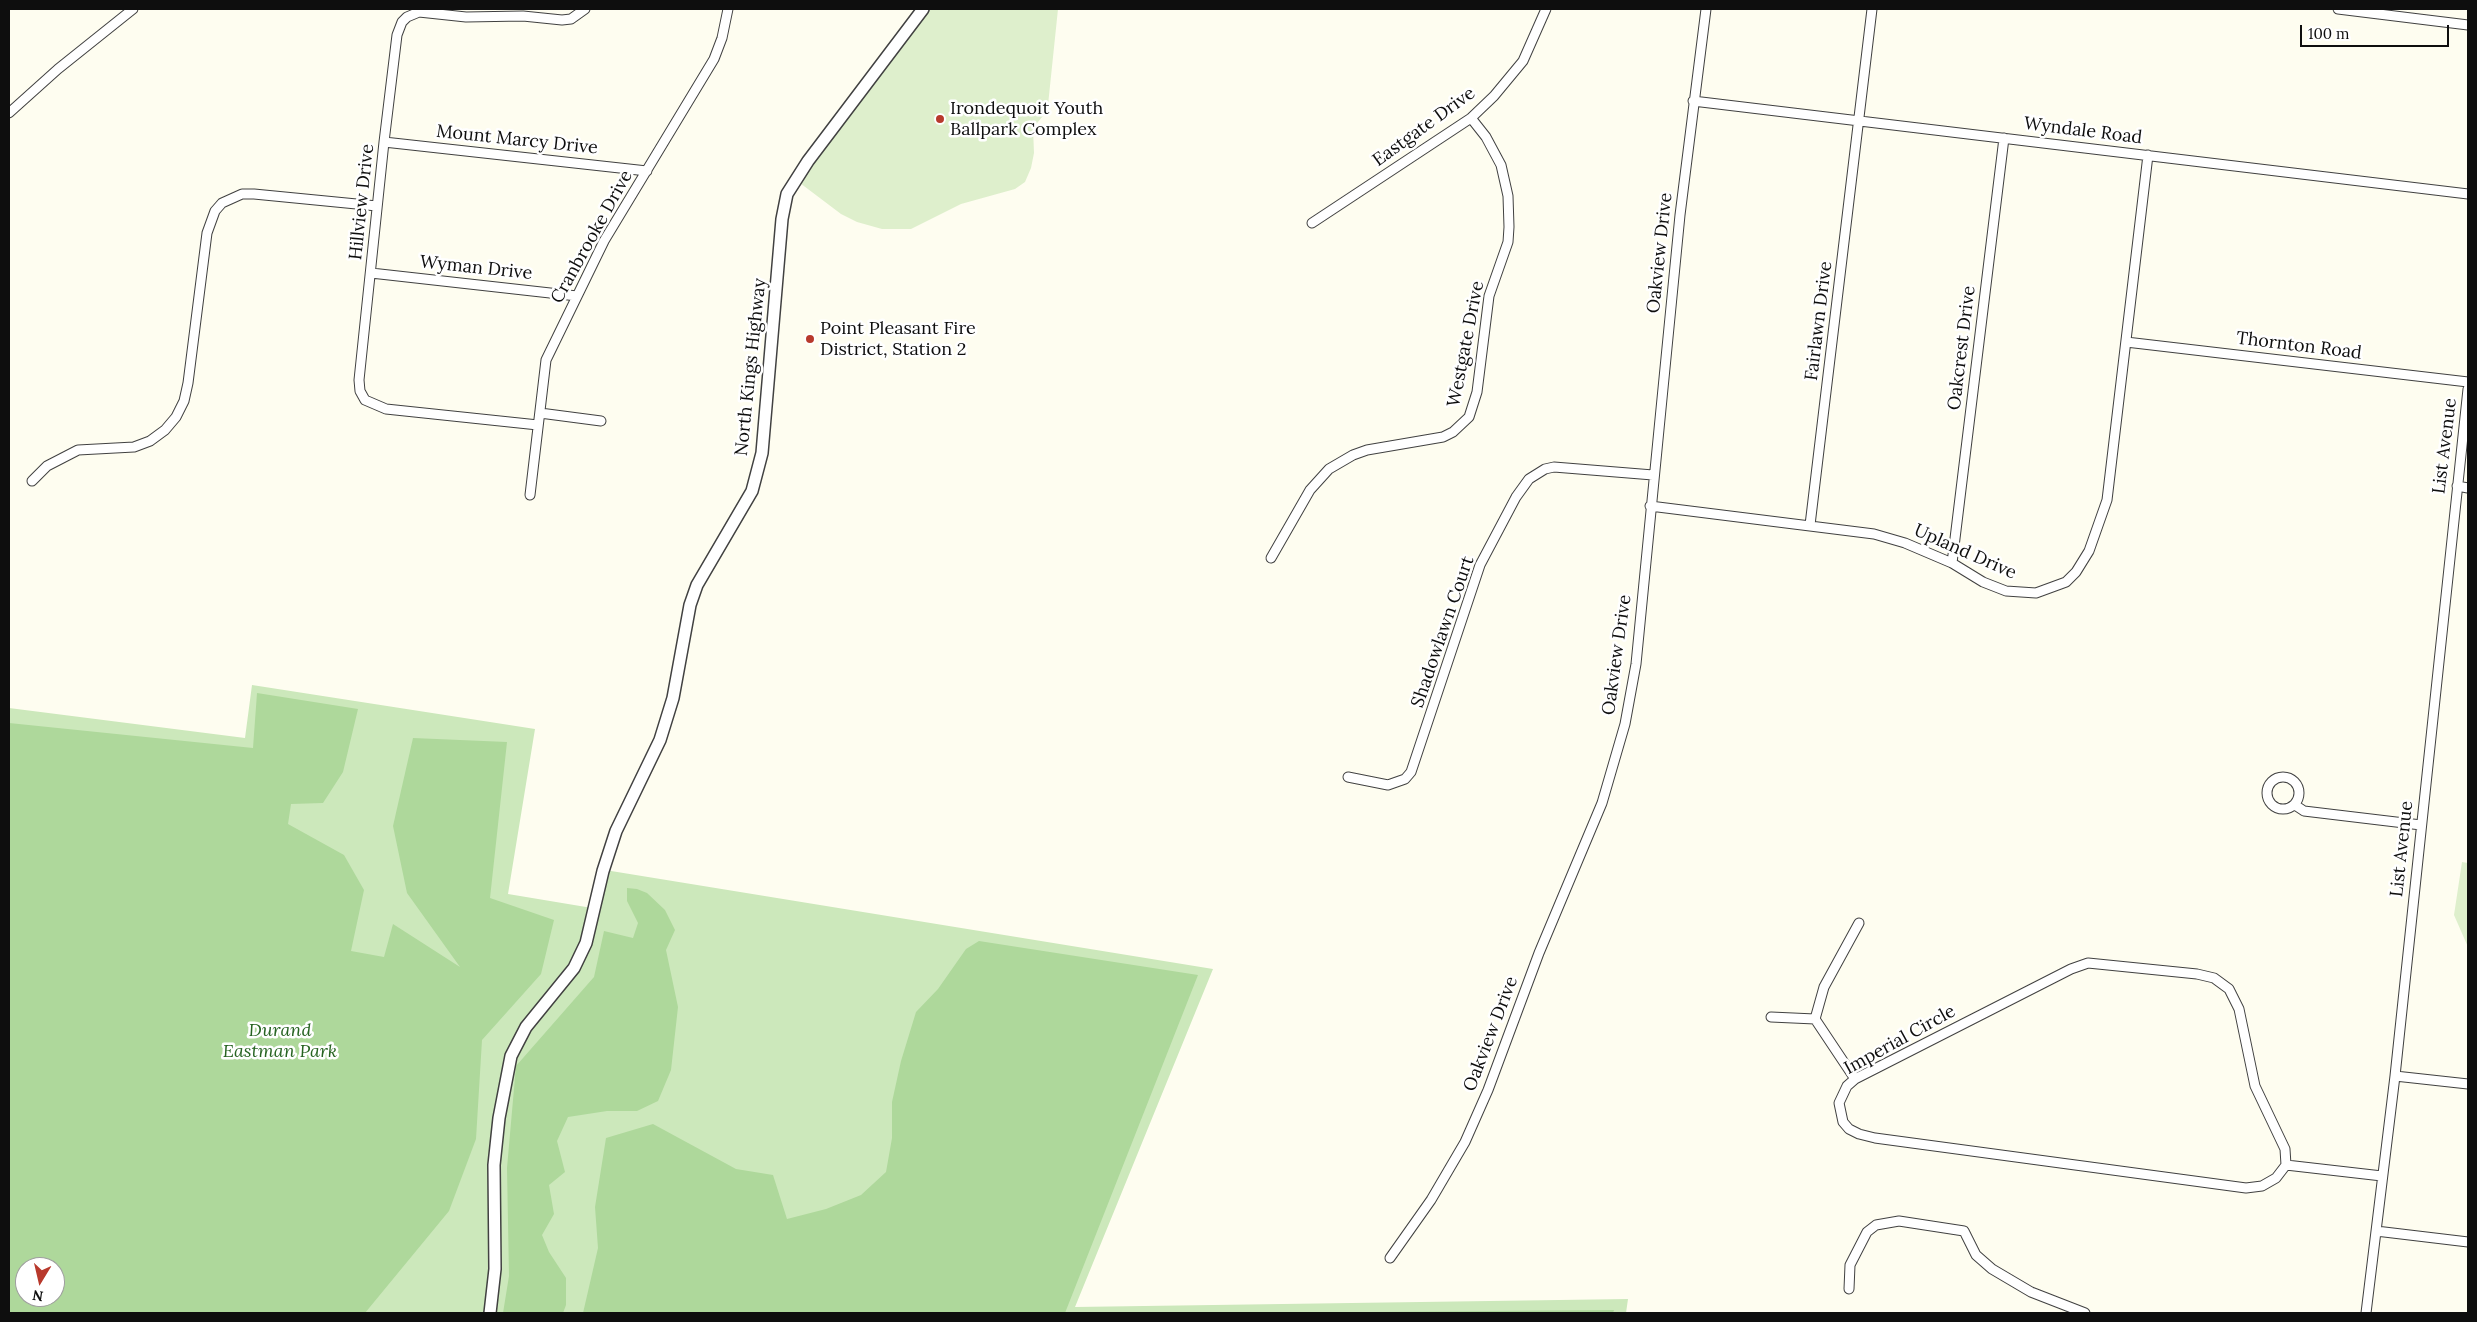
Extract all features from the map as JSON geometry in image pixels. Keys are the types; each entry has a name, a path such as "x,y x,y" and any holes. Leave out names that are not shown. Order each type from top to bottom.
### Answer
{"street":[{"path":"9,113 58,68 133,9"},
{"name":"Hillview Drive","path":"538,425 386,409 374,406 365,400 360,391 359,380 384,142 398,35 402,22 406,17 419,12 466,16 523,16 562,20 578,16 585,9"},
{"name":"Cranbrooke Drive","path":"530,495 546,360 604,241 714,59 722,38 728,9"},
{"name":"North Kings Highway","path":"490,1313 495,1268 494,1165 499,1118 511,1056 526,1027 574,968 586,943 603,870 616,831 660,740 673,698 690,605 697,585 752,490 762,453 782,219 787,194 808,161 923,9"},
{"name":"Eastgate Drive","path":"1312,223 1471,118 1494,96 1518,68 1531,45 1546,9"},
{"name":"Oakview Drive","path":"1390,1258 1430,1200 1465,1142 1488,1090 1539,953 1602,803 1625,724 1636,664 1653,475 1693,101 1706,9"},
{"name":"Fairlawn Drive","path":"1810,525 1872,9"},
{"path":"2338,9 2468,25"},
{"name":"Wyndale Road","path":"1693,101 2468,194"},
{"name":"Westgate Drive","path":"1271,558 1310,490 1329,469 1353,455 1367,450 1443,437 1453,432 1469,417 1477,392 1489,296 1508,242 1509,227 1508,196 1501,165 1486,136 1471,118"},
{"name":"Oakcrest Drive","path":"1952,563 2004,138"},
{"name":"Mount Marcy Drive","path":"384,142 647,170"},
{"name":"Upland Drive","path":"1650,506 1810,525 1888,537 1952,563 1994,587 2021,594 2036,593 2066,582 2076,572 2096,537 2107,500 2148,155"},
{"path":"32,481 47,466 78,450 125,448 150,441 165,430 176,417 184,401 188,383 206,242 215,211 222,203 242,194 378,206"},
{"name":"Wyman Drive","path":"371,273 577,296"},
{"name":"Thornton Road","path":"2126,342 2468,382"},
{"name":"List Avenue","path":"2366,1313 2395,1076 2468,389"},
{"path":"540,412 601,421"},
{"name":"Shadowlawn Court","path":"1348,777 1388,785 1405,779 1411,772 1480,565 1516,497 1529,479 1545,469 1554,467 1653,475"},
{"path":"2457,486 2468,488"},
{"path":"2294,805 2304,811 2421,825"},
{"path":"1855,1079 1816,1019 1824,988 1859,923"},
{"name":"Imperial Circle","path":"2098,962 2197,974 2222,982 2235,998 2255,1086 2282,1141 2286,1165 2281,1173 2270,1182 2254,1188 2246,1188 1875,1138 1849,1129 1840,1113 1842,1094 1855,1079 2078,966 2098,962"},
{"path":"1771,1018 1816,1019"},
{"path":"2395,1076 2468,1084"},
{"path":"2286,1165 2382,1176"},
{"path":"1849,1289 1850,1265 1867,1232 1876,1225 1899,1221 1964,1231 1976,1255 1992,1269 2031,1292 2085,1313"},
{"path":"2376,1231 2468,1242"}],"green space":[{"name":"Irondequoit Youth Ballpark Complex","path":"923,9 1058,9 1047,111 1033,128 1034,153 1031,168 1025,182 1015,189 961,204 911,229 882,229 857,222 841,214 796,180"},
{"name":"Durand Eastman Park","path":"252,685 535,729 508,894 598,909 605,870 1213,969 1075,1307 1628,1299 1626,1313 9,1313 9,708 245,738"},
{"path":"257,693 358,709 343,772 323,803 291,804 288,824 344,855 364,890 351,951 384,957 393,924 460,967 407,893 393,826 413,738 507,742 490,898 554,920 541,974 482,1040 476,1139 449,1211 365,1313 9,1313 9,723 253,748"},
{"path":"2462,862 2468,863 2468,947 2454,915"},
{"path":"627,888 647,893 665,910 675,930 666,950 678,1007 671,1070 658,1101 637,1111 607,1111 568,1117 557,1141 565,1172 549,1185 554,1214 542,1235 549,1252 566,1278 566,1305 563,1313 503,1313 509,1276 507,1168 516,1066 594,977 604,931 633,938 638,923 627,901"},
{"path":"979,941 1198,975 1065,1313 583,1313 598,1248 595,1207 606,1138 653,1124 736,1169 773,1175 787,1219 826,1209 861,1195 886,1172 892,1138 892,1102 901,1061 916,1012 938,989 966,949"},
{"path":"1614,1310 1613,1313 1250,1313"}],"place":[{"name":"Irondequoit Youth Ballpark Complex","path":"940,119"},
{"name":"Point Pleasant Fire District, Station 2","path":"810,339"}]}
